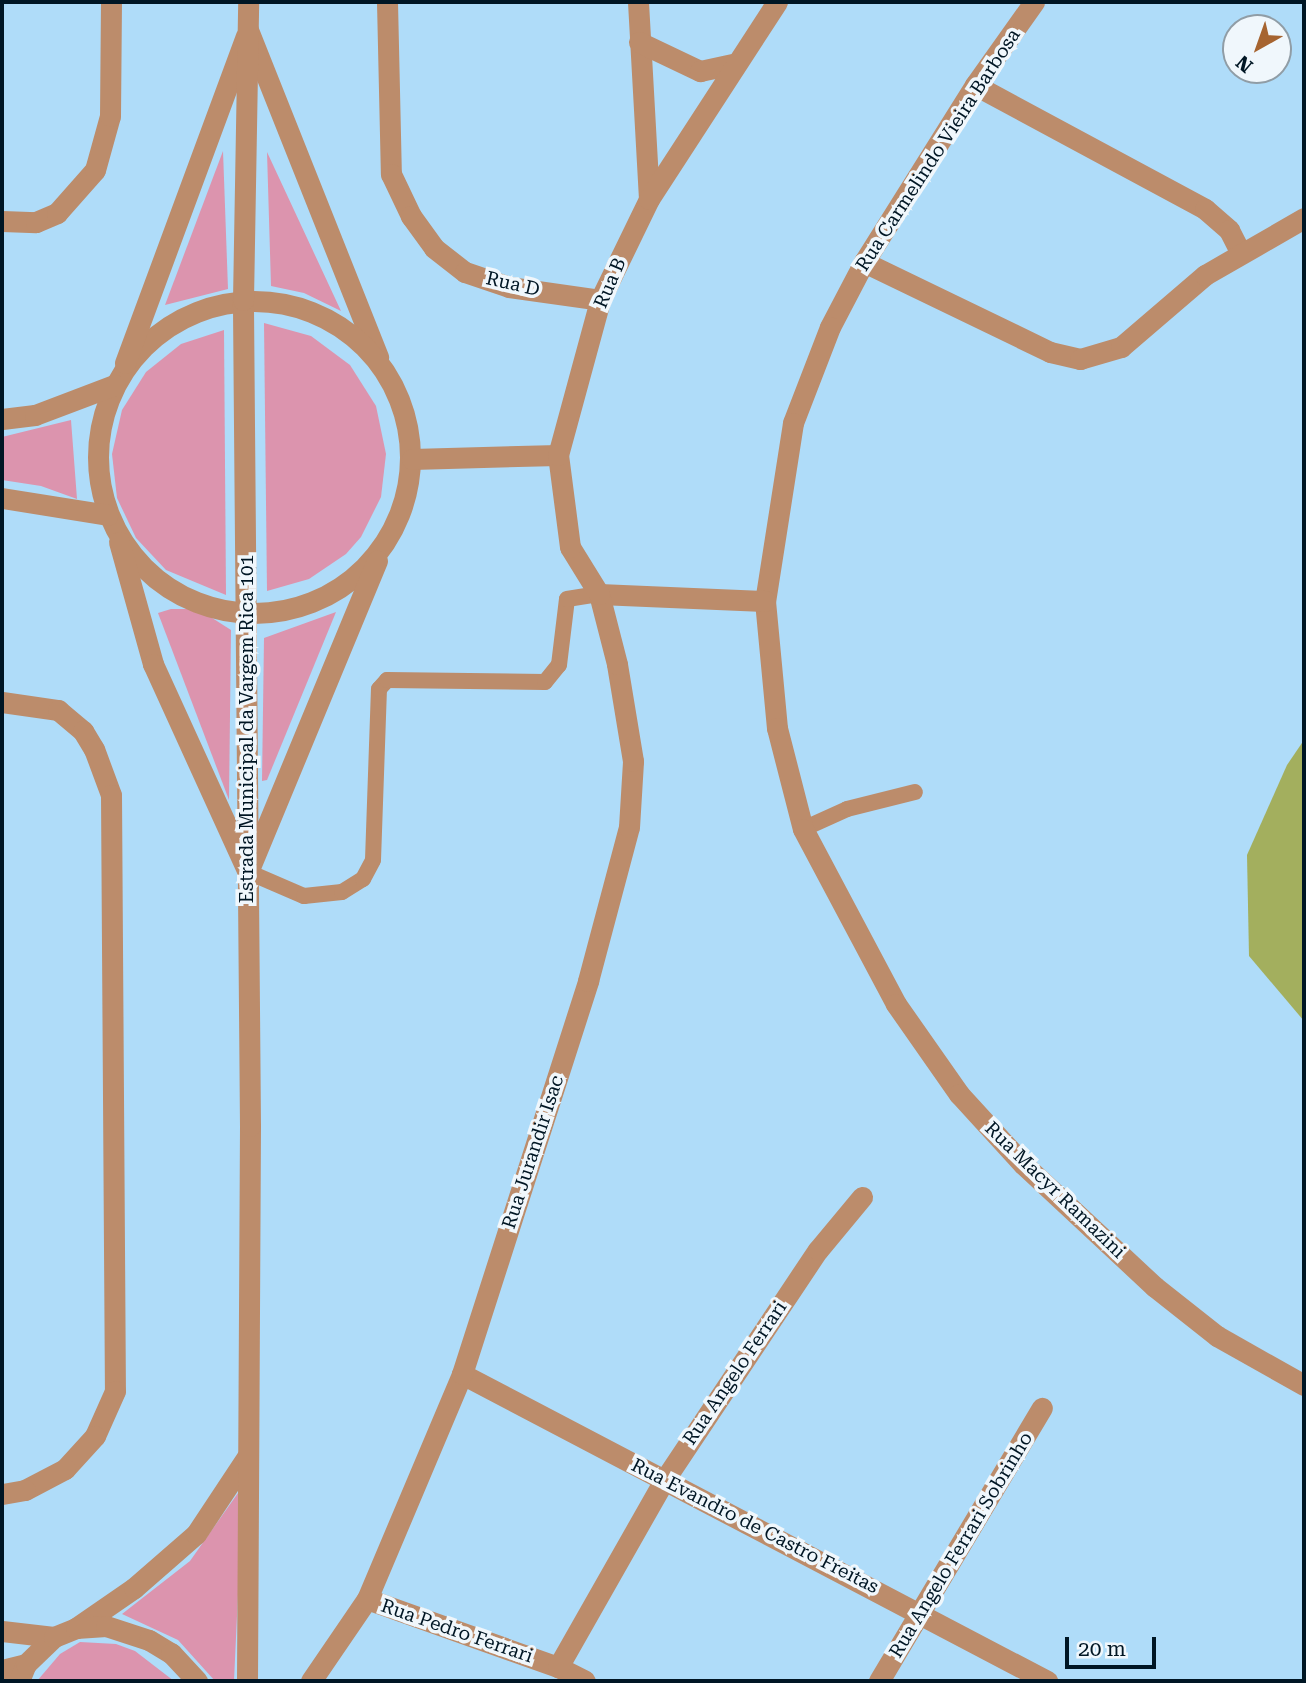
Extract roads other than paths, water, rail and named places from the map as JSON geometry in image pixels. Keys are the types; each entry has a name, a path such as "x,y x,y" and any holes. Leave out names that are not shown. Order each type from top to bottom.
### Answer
{"street":[{"path":"2,221 36,222 57,213 77,195 95,170 108,127 111,2"},
{"name":"Estrada Municipal da Vargem Rica 101","path":"247,1681 248,872 243,300 248,2"},
{"name":"Rua D","path":"387,2 391,174 411,216 434,248 465,272 509,287 600,300"},
{"path":"638,2 649,199"},
{"name":"Rua B","path":"599,594 570,547 558,455 600,300 649,199 732,64 777,2"},
{"name":"Rua Carmelindo Vieira Barbosa","path":"803,829 777,728 765,601 793,423 830,327 864,262 975,85 1034,2"},
{"path":"248,30 382,366 404,410 412,458 404,507 382,551 248,872"},
{"path":"248,30 100,427 98,472 153,664 248,872"},
{"path":"639,43 700,71 732,64"},
{"path":"975,85 1205,209 1229,230 1240,252"},
{"path":"864,262 1050,352 1080,359 1121,347 1172,300 1240,252 1304,218"},
{"path":"2,419 35,415 118,379 153,336 195,311 243,300 296,306 344,328 382,366"},
{"path":"412,458 558,455"},
{"path":"2,498 113,524 150,574 195,603 246,614 298,609 345,586 382,551"},
{"path":"599,594 765,601"},
{"name":"Rua Jurandir Isac","path":"311,1681 367,1599 462,1374 588,981 629,827 633,761 617,664 599,594"},
{"path":"2,702 58,710 83,732 111,795 116,1391 95,1436 65,1469 25,1490 2,1494"},
{"name":"Rua Macyr Ramazini","path":"803,829 896,1004 960,1094 1005,1144 1155,1287 1216,1336 1304,1385"},
{"name":"Rua Angelo Ferrari","path":"558,1667 665,1479 818,1250 862,1197"},
{"name":"Rua Evandro de Castro Freitas","path":"462,1374 921,1612 1047,1681"},
{"name":"Rua Angelo Ferrari Sobrinho","path":"879,1681 1042,1408"},
{"path":"2,1670 22,1672 54,1637 76,1628 134,1588 196,1534 248,1456"},
{"name":"Rua Pedro Ferrari","path":"367,1599 558,1667 585,1681"},
{"path":"76,1628 106,1626 149,1640 171,1653 197,1681"},
{"path":"2,1631 54,1637"}],"lane":[{"path":"248,872 304,896 342,892 362,879 373,860 379,688 387,680 545,682 559,665 567,599 599,594"},
{"path":"803,829 846,809 915,792"}]}
